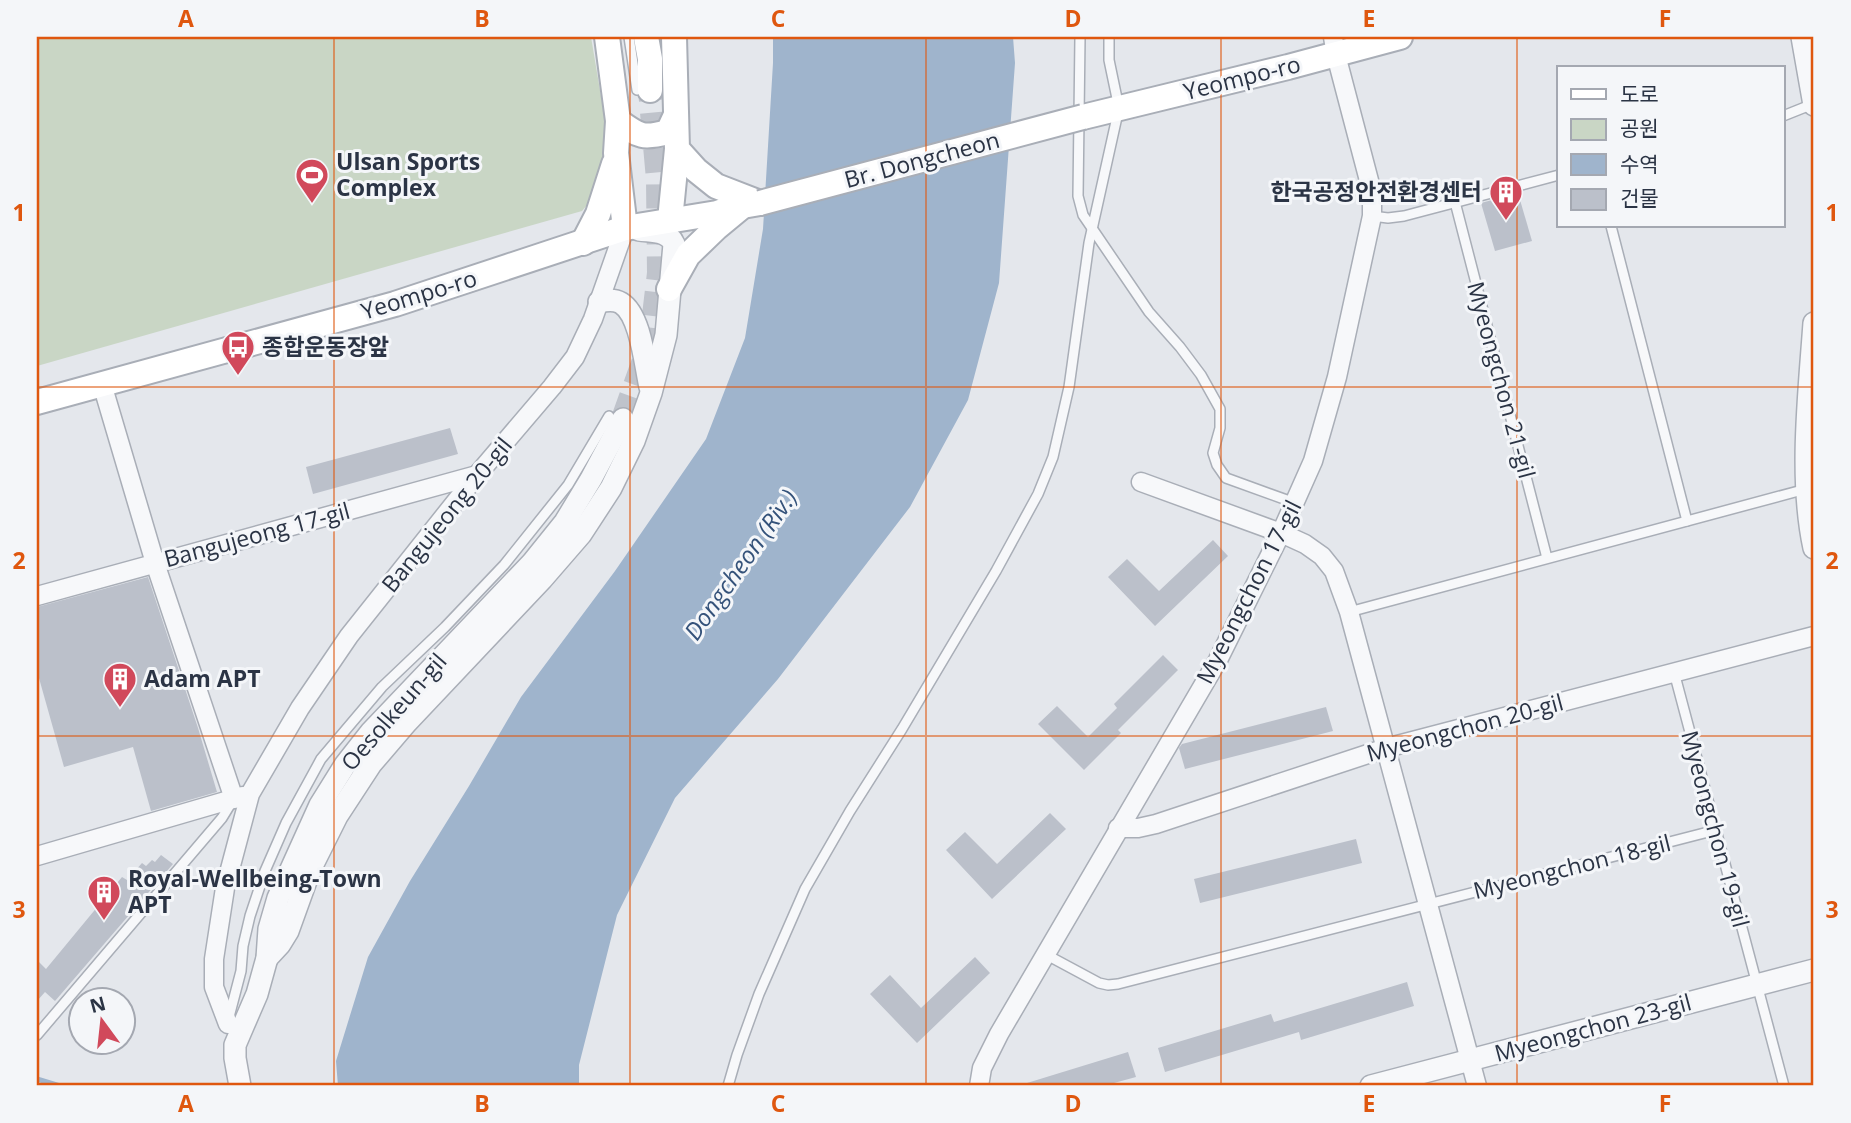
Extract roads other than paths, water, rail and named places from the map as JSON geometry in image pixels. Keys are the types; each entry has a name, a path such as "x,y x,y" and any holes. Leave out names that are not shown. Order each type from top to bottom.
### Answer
{"main road":[{"path":"583,243 608,187 616,153 618,121 607,37"},
{"path":"643,90 650,59 646,37"},
{"path":"670,220 677,149 674,37"},
{"name":"Yeompo-ro","path":"1083,117 1335,46 1400,37"},
{"path":"618,121 638,135 653,136 668,132 675,117"},
{"name":"Br. Dongcheon","path":"752,204 1083,117"},
{"path":"668,289 688,256 716,228 752,204 716,186 696,170 677,149"},
{"path":"616,153 625,228"},
{"name":"Yeompo-ro","path":"37,402 395,304 625,228 717,213 752,204"}],"street":[{"path":"1802,37 1814,104"},
{"name":"Myeongchon 17-gil","path":"979,1086 982,1068 990,1050 1218,660 1282,533 1313,461 1337,377 1372,216 1372,192 1335,46"},
{"path":"267,958 288,931 310,870 337,816 371,764 542,579 581,534 611,488 634,441 651,393 666,335 674,244 671,237 665,233 625,228"},
{"name":"Bangujeong 20-gil","path":"228,1024 214,987 214,959 242,797 349,636 575,357 593,319 625,228"},
{"path":"599,302 610,300 620,303 633,317 640,337 651,393"},
{"path":"1814,323 1808,409 1814,548"},
{"path":"37,856 242,797 155,563 102,384"},
{"name":"Oesolkeun-gil","path":"235,1051 257,994 267,958 269,929 278,898 320,805 370,732 532,563 565,522 592,479 616,418"},
{"name":"Bangujeong 17-gil","path":"37,596 477,475"},
{"path":"1140,482 1282,533 1322,556 1334,571 1349,612 1477,1086"},
{"name":"Myeongchon 20-gil","path":"1118,828 1156,824 1385,748 1814,636"},
{"name":"Myeongchon 23-gil","path":"1371,1086 1814,970"},
{"path":"235,1051 240,1086"}],"lane":[{"path":"629,37 643,90"},
{"path":"1080,37 1078,196 1083,215 1149,312 1201,375 1220,408 1220,428 1213,453 1226,478 1295,503"},
{"path":"728,1086 759,994 805,889 996,571 1038,494 1053,457 1069,387 1092,229 1119,108 1109,60 1109,37"},
{"path":"1784,116 1814,104"},
{"path":"1372,216 1388,218 1557,176"},
{"name":"Myeongchon 21-gil","path":"1455,202 1547,558"},
{"path":"1612,228 1687,521"},
{"path":"235,1051 228,1024 241,971 250,916 265,871 286,823 321,759 382,687 445,627 504,565 568,485 616,418"},
{"path":"1349,612 1811,488"},
{"name":"Myeongchon 19-gil","path":"1674,672 1784,1086"},
{"path":"37,1035 242,797"},
{"name":"Myeongchon 18-gil","path":"1045,954 1099,983 1118,984 1716,830"}],"water":[{"name":"Dongcheon (Riv.)","path":"773,37 1013,37 1015,63 999,283 968,400 910,507 778,679 675,798 617,915 579,1065 579,1086 338,1086 336,1061 368,957 410,881 521,697 615,571 706,439 745,338 763,229"}],"waterway":[{"path":"37,1079 60,1086"}],"tunnel":[{"path":"623,419 651,341 659,273 658,179 650,90"}],"place":[{"name":"Ulsan Sports Complex","path":"312,205"},
{"name":"한국공정안전환경센터","path":"1506,222"},
{"name":"종합운동장앞","path":"238,377"},
{"name":"Adam APT","path":"120,709"},
{"name":"Royal-Wellbeing-Town APT","path":"104,922"}]}
